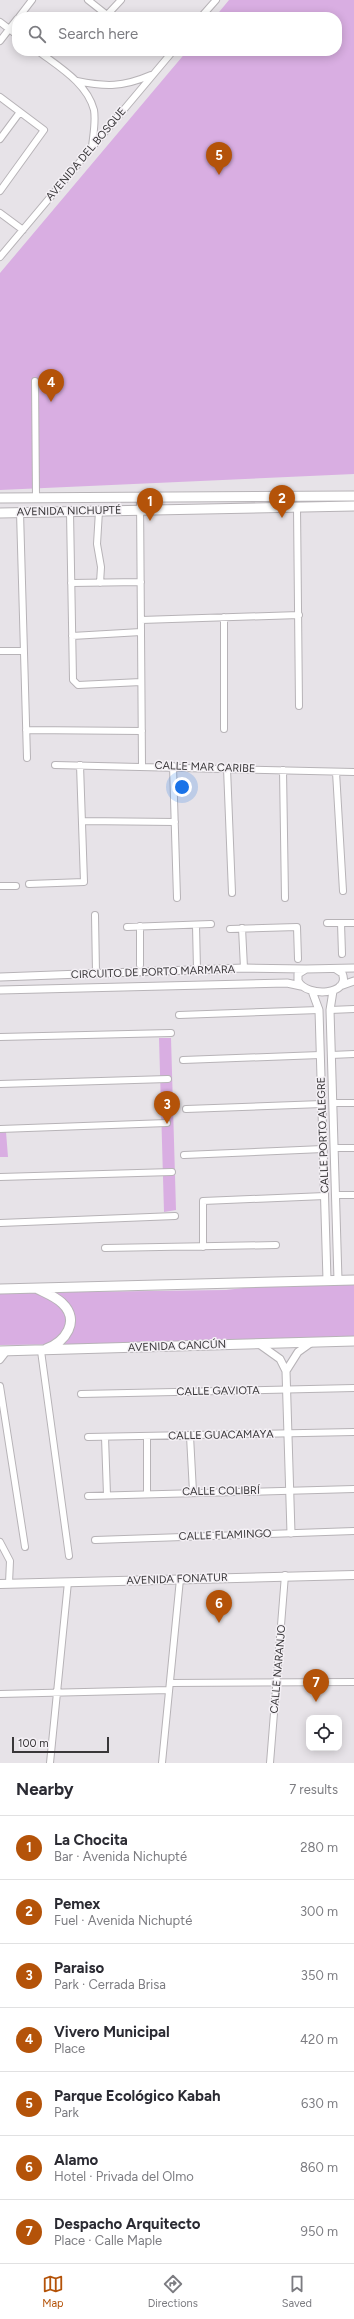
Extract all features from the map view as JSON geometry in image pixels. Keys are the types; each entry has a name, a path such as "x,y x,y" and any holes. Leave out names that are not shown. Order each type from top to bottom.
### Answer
{"main road":[{"name":"AVENIDA NICHUPTÉ","path":"0,498 352,496"},
{"path":"352,496 352,506"},
{"name":"AVENIDA NICHUPTÉ","path":"0,513 352,506"},
{"path":"0,1289 354,1280"},
{"path":"38,1289 61,1302 68,1311 71,1321 70,1329 64,1337 57,1343 41,1351"},
{"name":"AVENIDA CANCÚN","path":"3,1351 354,1341"},
{"name":"AVENIDA FONATUR","path":"0,1584 354,1574"}],"street":[{"path":"23,12 32,0"},
{"path":"88,0 103,12"},
{"path":"110,12 121,0"},
{"path":"205,12 216,0"},
{"path":"0,22 12,31"},
{"path":"0,42 12,25"},
{"path":"44,56 77,81 94,111 92,148"},
{"name":"AVENIDA DEL BOSQUE","path":"0,257 169,56"},
{"path":"77,81 112,86 131,84 153,75"},
{"path":"0,97 44,130 0,190"},
{"path":"0,139 20,112"},
{"path":"0,213 23,230"},
{"path":"35,381 36,498"},
{"path":"140,498 142,765"},
{"path":"297,507 299,706"},
{"path":"99,511 97,544 101,567 100,583"},
{"path":"20,512 27,758"},
{"path":"70,512 73,680 75,683 142,682"},
{"path":"71,584 141,582"},
{"path":"141,620 299,615"},
{"path":"224,617 224,729"},
{"path":"72,636 141,632"},
{"path":"0,651 24,650"},
{"path":"26,730 142,732"},
{"name":"CALLE MAR CARIBE","path":"55,765 142,765 354,772"},
{"path":"29,884 84,882 80,765"},
{"path":"173,766 177,898"},
{"path":"227,768 232,892"},
{"path":"283,770 285,898"},
{"path":"336,772 343,891"},
{"path":"82,821 175,822"},
{"path":"0,886 16,886"},
{"path":"95,915 96,973"},
{"path":"328,923 354,923"},
{"path":"341,923 342,954"},
{"path":"127,926 211,924"},
{"path":"196,925 198,970"},
{"path":"140,926 140,965"},
{"path":"230,929 297,927 298,959"},
{"path":"242,928 244,968"},
{"name":"CIRCUITO DE PORTO MARMARA","path":"0,977 244,968 354,968"},
{"path":"301,986 298,976 300,972 306,969"},
{"path":"336,969 344,977 340,986"},
{"path":"333,991 340,986 354,981"},
{"name":"CIRCUITO DE PORTO MARMARA","path":"0,990 287,983 301,986 312,991 333,991"},
{"name":"CALLE PORTO ALEGRE","path":"312,991 319,1010 327,1280"},
{"name":"CALLE PORTO ALEGRE","path":"333,991 330,1010 337,1195 338,1280"},
{"path":"179,1015 354,1009"},
{"path":"0,1037 171,1033"},
{"path":"183,1060 354,1054"},
{"path":"0,1084 168,1079"},
{"path":"186,1109 354,1103"},
{"path":"0,1129 167,1123"},
{"path":"335,1148 354,1148"},
{"path":"184,1155 323,1149"},
{"path":"0,1178 172,1172"},
{"path":"203,1247 203,1201 354,1195"},
{"path":"0,1223 175,1216"},
{"path":"105,1248 276,1245"},
{"path":"286,1371 298,1352 312,1342"},
{"path":"259,1344 280,1359 286,1371 291,1533"},
{"path":"0,1360 3,1351"},
{"path":"41,1351 69,1556"},
{"path":"0,1386 25,1547"},
{"name":"CALLE GAVIOTA","path":"81,1394 354,1388"},
{"name":"CALLE GUACAMAYA","path":"88,1438 354,1432"},
{"path":"147,1436 147,1493"},
{"path":"190,1436 193,1492"},
{"path":"105,1437 107,1495"},
{"name":"CALLE COLIBRÍ","path":"88,1496 147,1493 354,1489"},
{"name":"CALLE FLAMINGO","path":"95,1540 354,1531"},
{"path":"0,1542 10,1562 9,1583"},
{"name":"CALLE NARANJO","path":"270,1763 285,1575"},
{"path":"162,1763 180,1579"},
{"path":"50,1763 68,1582"},
{"path":"0,1694 170,1687 354,1682"}],"shaded area":[{"path":"229,0 354,0 354,474 0,490 0,273 183,56 342,56 342,12 219,12"},
{"path":"159,1038 171,1038 176,1210 164,1212"},
{"path":"0,1132 6,1132 8,1157 0,1157"},
{"path":"312,1280 354,1280 354,1341 0,1345 0,1293 226,1290"}],"place":[{"name":"Parque Ecológico Kabah","path":"219,175"},
{"name":"Vivero Municipal","path":"51,402"},
{"name":"Pemex","path":"282,518"},
{"name":"La Chocita","path":"150,521"},
{"name":"Paraiso","path":"167,1124"},
{"name":"Alamo","path":"219,1623"},
{"name":"Despacho Arquitecto","path":"316,1702"}]}
